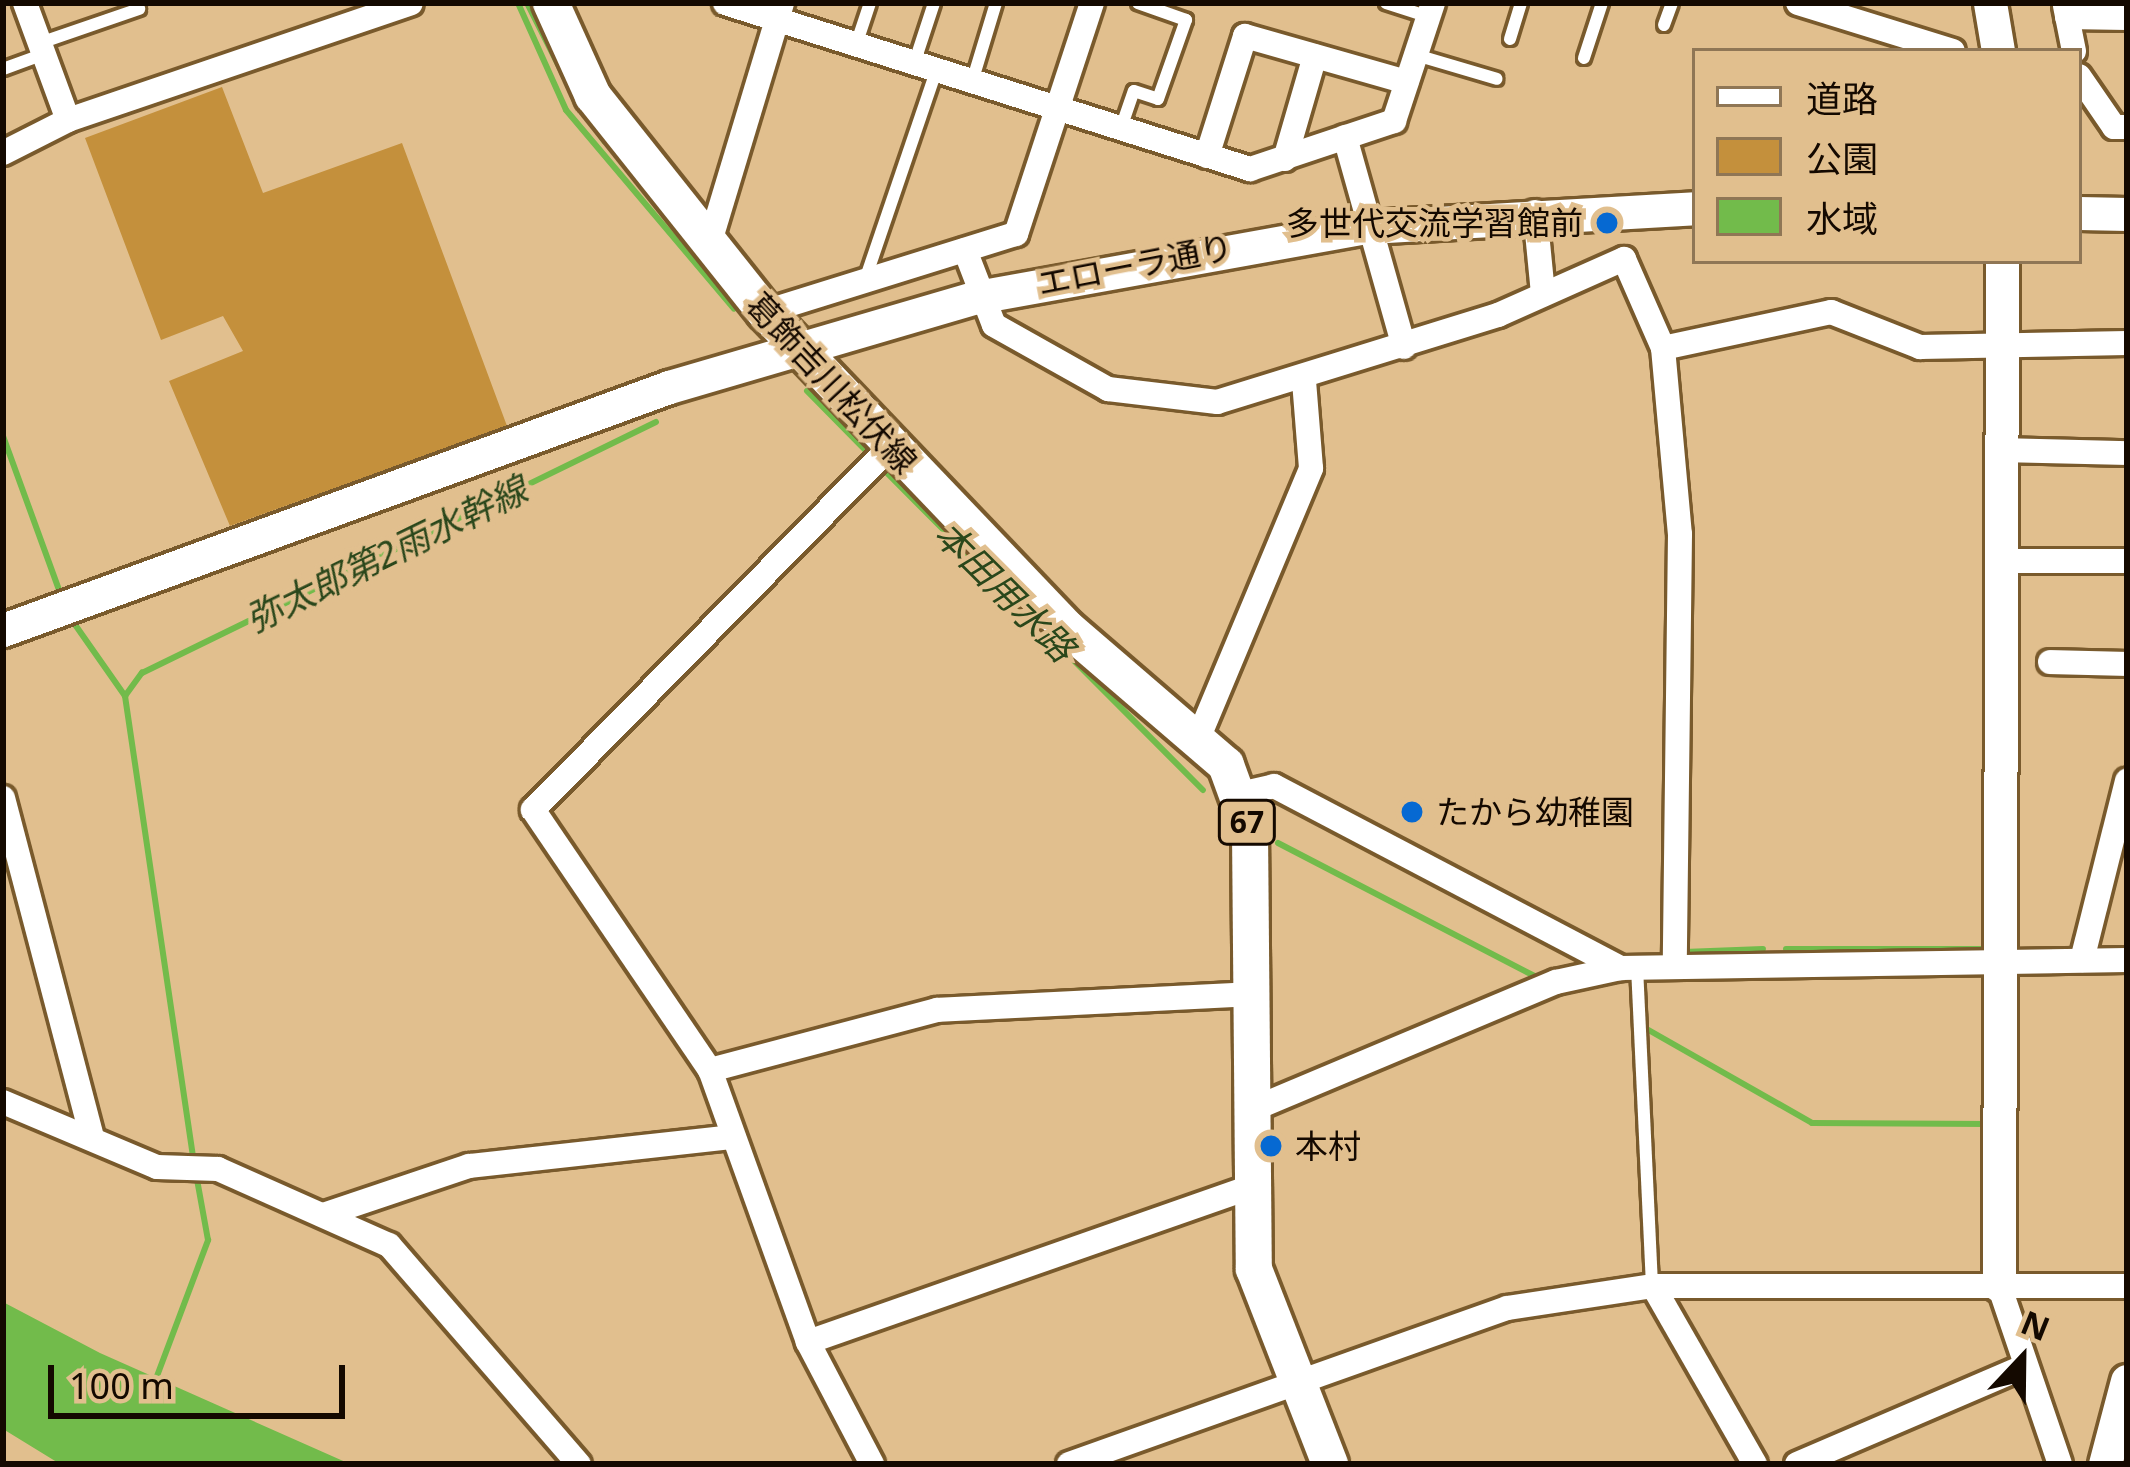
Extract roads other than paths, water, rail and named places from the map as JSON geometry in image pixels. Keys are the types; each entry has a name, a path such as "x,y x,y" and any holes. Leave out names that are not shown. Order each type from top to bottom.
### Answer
{"main road":[{"name":"葛飾吉川松伏線","path":"551,3 592,96 764,312 1068,629 1200,734 1240,794"},
{"name":"67","path":"1240,794 1252,994 1254,1270 1330,1464"}],"street":[{"path":"25,3 68,121"},
{"path":"3,153 68,121 374,9 411,3"},
{"path":"724,3 779,12 856,45 1250,169 1394,121 1431,10"},
{"path":"764,312 1016,234 1093,3"},
{"path":"1798,3 1943,48"},
{"path":"1990,3 1998,48"},
{"path":"2073,48 2066,10 2127,18"},
{"path":"709,245 779,12"},
{"path":"1207,156 1245,36 1408,82"},
{"path":"1285,159 1315,56"},
{"path":"2082,86 2127,127"},
{"path":"1345,137 1404,347"},
{"name":"エローラ通り","path":"3,630 526,436 977,297 1367,226 1535,212 1692,208"},
{"path":"1535,212 1543,293"},
{"path":"2082,213 2127,214"},
{"path":"965,250 977,297 994,325 1108,389 1217,402 1304,381 1404,347 1624,259 1663,348 1680,534 1675,964"},
{"path":"2002,264 2000,1285 2023,1367 2060,1464"},
{"path":"1663,348 1831,312 1920,347 2127,343"},
{"path":"1200,734 1311,468 1304,381"},
{"path":"872,1464 808,1342 730,1137 710,1070 533,810 892,446"},
{"path":"2001,450 2127,453"},
{"path":"2001,561 2127,561"},
{"path":"2050,662 2127,664"},
{"path":"2082,960 2127,781"},
{"path":"1240,794 1274,786 1629,968"},
{"path":"3,798 92,1138"},
{"path":"1251,1110 1556,982 1629,968 2127,960"},
{"path":"710,1070 937,1010 1252,994"},
{"path":"3,1102 157,1167 218,1169 389,1245 428,1283 579,1464"},
{"path":"326,1214 469,1166 730,1137"},
{"path":"808,1342 1250,1187"},
{"path":"1069,1464 1507,1308 1653,1286 2127,1286"},
{"path":"1653,1286 1755,1464"},
{"path":"1797,1464 2023,1367"},
{"path":"2105,1464 2127,1381"}],"lane":[{"path":"856,45 870,3"},
{"path":"864,281 925,67 934,3"},
{"path":"972,82 996,3"},
{"path":"1120,130 1134,91 1158,99 1186,20 1138,3"},
{"path":"1386,3 1431,10"},
{"path":"1510,38 1521,3"},
{"path":"1584,58 1602,3"},
{"path":"1664,25 1672,3"},
{"path":"3,69 139,9"},
{"path":"1416,55 1497,79"},
{"path":"1629,968 1640,1199 1653,1286"}],"water":[{"path":"3,1302 100,1353 350,1464 60,1464 3,1429"}],"waterway":[{"name":"弥太郎第2雨水幹線","path":"518,3 566,110 734,309"},
{"name":"本田用水路","path":"527,3 571,90"},
{"name":"本田用水路","path":"591,122 605,142"},
{"name":"本田用水路","path":"807,391 872,457"},
{"name":"弥太郎第2雨水幹線","path":"125,696 142,673 656,422"},
{"path":"3,436 62,598"},
{"name":"本田用水路","path":"881,467 1203,790"},
{"path":"69,616 125,696 194,1161"},
{"name":"本田用水路","path":"1278,843 1540,979"},
{"name":"本田用水路","path":"1684,952 1763,949"},
{"name":"本田用水路","path":"1786,949 1987,949"},
{"path":"1645,1028 1812,1123 1988,1124"},
{"path":"154,1384 208,1240 196,1174"}],"place":[{"name":"多世代交流学習館前","path":"1607,223"},
{"name":"たから幼稚園","path":"1412,812"},
{"name":"本村","path":"1271,1146"}]}
